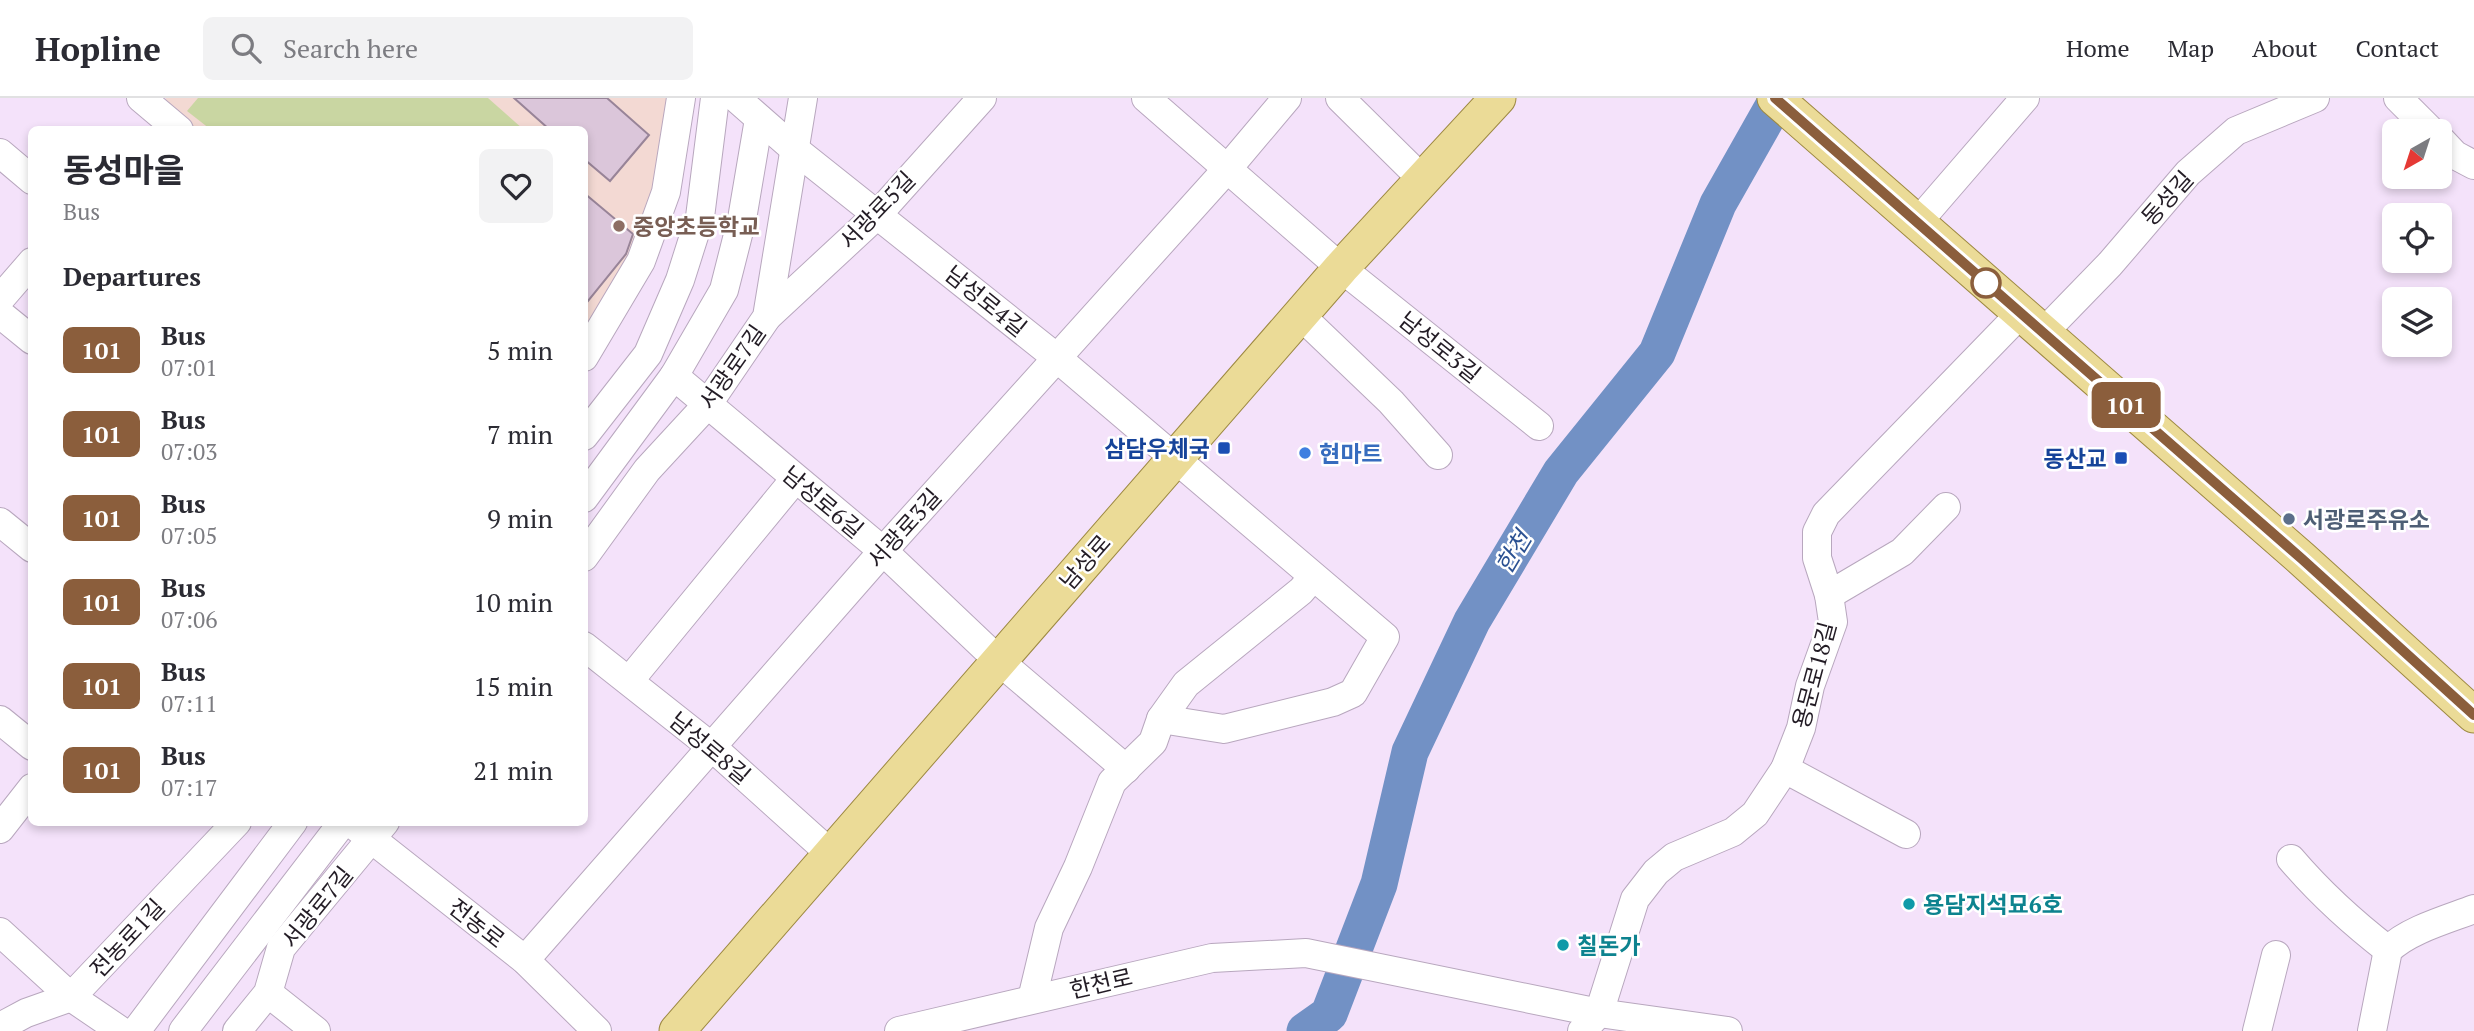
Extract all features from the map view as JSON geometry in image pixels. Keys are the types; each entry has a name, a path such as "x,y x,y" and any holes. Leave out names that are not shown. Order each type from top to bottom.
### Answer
{"main road":[{"name":"남성로","path":"677,1031 1300,314 1498,98"},
{"path":"1774,98 2302,559 2474,715"}],"street":[{"path":"588,350 641,261 666,192 681,98"},
{"path":"588,431 648,354 680,280 700,217 715,98"},
{"name":"남성로4길","path":"736,98 793,148 1057,358 1385,637 1353,693 1334,702 1224,729 1161,719"},
{"name":"서광로7길","path":"588,551 647,470 707,405 767,317 803,98"},
{"name":"서광로5길","path":"767,317 877,214 982,98"},
{"path":"1146,98 1341,268"},
{"name":"서광로3길","path":"525,960 883,551 1228,168 1287,98"},
{"path":"1340,98 1422,179"},
{"path":"1917,223 2025,98"},
{"name":"동성길","path":"2032,323 2110,264 2188,173 2236,131 2315,98"},
{"path":"2398,98 2419,119"},
{"path":"151,109 174,126"},
{"path":"588,493 674,376 724,290 742,219 759,119"},
{"path":"2452,152 2474,165"},
{"path":"0,153 28,177"},
{"path":"0,299 28,267"},
{"name":"남성로3길","path":"1341,268 1539,426"},
{"path":"0,314 28,337"},
{"path":"1300,314 1391,402 1438,455"},
{"name":"용문로18길","path":"1590,1022 1635,899 1656,872 1674,857 1733,832 1755,814 1785,769 1801,728 1810,686 1833,622 1829,595 1816,558 1817,533 1826,514 2032,323"},
{"name":"남성로6길","path":"674,376 883,551 999,661 1126,769"},
{"path":"629,681 795,479"},
{"path":"1829,595 1902,552 1946,507"},
{"path":"0,522 28,545"},
{"path":"1032,999 1049,928 1078,867 1112,782 1153,742 1161,719 1186,684 1301,591 1312,577"},
{"name":"남성로8길","path":"588,649 713,748 832,855"},
{"path":"0,720 28,743"},
{"path":"1785,769 1906,834"},
{"path":"0,829 28,793"},
{"name":"전농로1길","path":"0,1027 26,1013 71,998 233,826"},
{"path":"136,1031 290,826"},
{"path":"183,1031 340,826"},
{"name":"서광로7길","path":"237,1031 268,992 281,948 369,829"},
{"name":"전농로","path":"369,829 525,960 597,1031"},
{"path":"2291,859 2311,883 2388,950"},
{"path":"2372,1031 2388,950 2395,943 2474,909"},
{"path":"0,932 71,998 121,1031"},
{"name":"한천로","path":"900,1031 1002,1019 1032,999 1212,958 1306,953 1440,981 1590,1022"},
{"path":"2257,1031 2276,955"},
{"path":"268,992 316,1031"},
{"path":"1590,1022 1728,1031"}],"shaded area":[{"name":"중앙초등학교","path":"166,98 681,98 666,192 588,351 588,126 174,126 156,111"}],"green space":[{"path":"198,98 488,98 520,126 206,126 187,111"}],"building":[{"path":"514,98 607,98 649,135 610,181 588,162 588,126 546,126"},
{"path":"588,196 633,234 626,254 588,301"}],"waterway":[{"name":"한천","path":"1305,1031 1329,1014 1379,884 1410,752 1472,621 1561,472 1657,353 1718,204 1778,98"}],"bus line":[{"name":"101","path":"1775,98 2302,559 2474,715"}],"place":[{"name":"중앙초등학교","path":"619,226"},
{"name":"삼담우체국","path":"1224,448"},
{"name":"현마트","path":"1305,453"},
{"name":"동산교","path":"2121,458"},
{"name":"서광로주유소","path":"2289,519"},
{"name":"용담지석묘6호","path":"1909,904"},
{"name":"칠돈가","path":"1563,945"}]}
